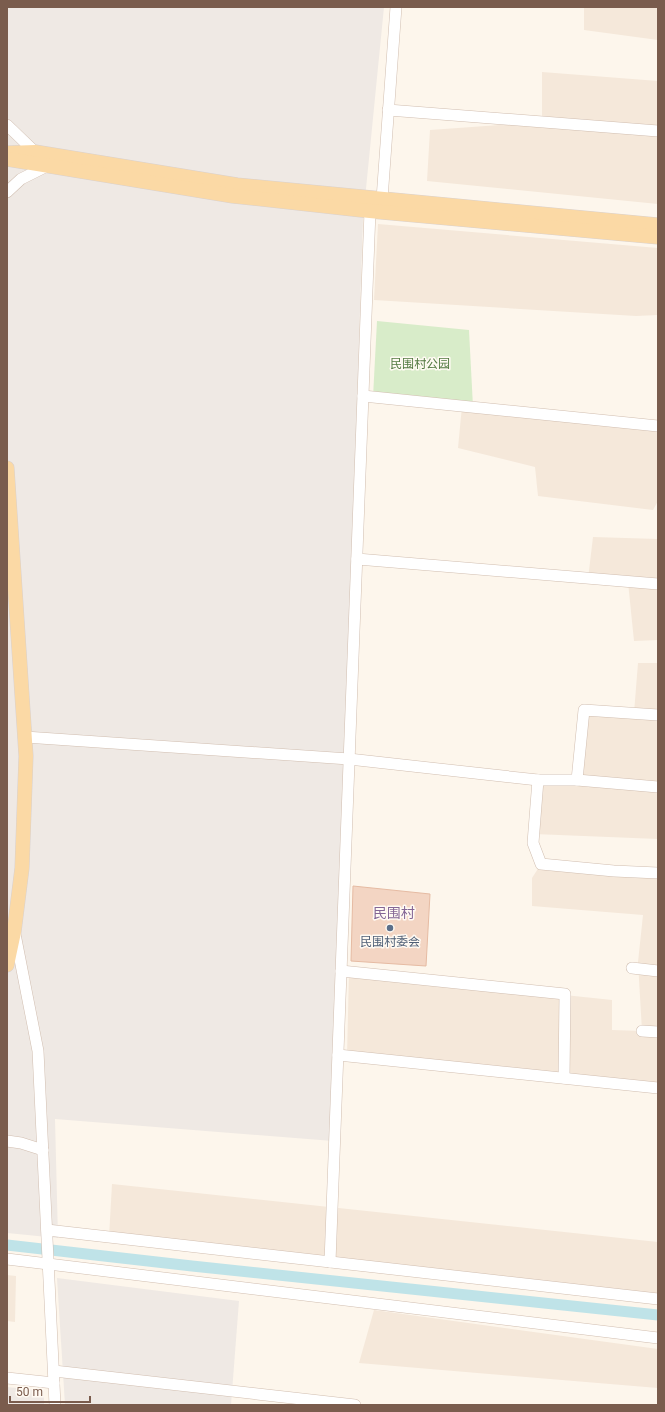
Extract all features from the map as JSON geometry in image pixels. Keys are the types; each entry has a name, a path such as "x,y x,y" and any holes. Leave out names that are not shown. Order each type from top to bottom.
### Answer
{"main road":[{"path":"7,153 34,152 237,186 658,225"},
{"path":"7,159 233,196 370,211 658,237"},
{"path":"7,468 26,756 22,868 7,965"},
{"path":"7,599 17,759 11,932"}],"street":[{"path":"382,199 396,7"},
{"path":"388,110 658,131"},
{"path":"7,125 34,152"},
{"path":"7,192 21,179 47,166"},
{"path":"330,1262 370,211"},
{"path":"363,396 658,426"},
{"path":"356,559 658,584"},
{"path":"577,780 584,710 658,715"},
{"path":"25,736 349,760 538,780 577,780 658,787"},
{"path":"538,780 533,843 541,864 614,871 658,873"},
{"path":"11,932 38,1051 55,1405"},
{"path":"632,968 658,971"},
{"path":"341,971 565,994 564,1078"},
{"path":"642,1031 658,1032"},
{"path":"338,1055 658,1088"},
{"path":"7,1141 21,1143 43,1150"},
{"path":"47,1234 330,1262 658,1299"},
{"path":"7,1259 48,1260 658,1338"},
{"path":"54,1371 355,1405"},
{"path":"7,1378 54,1383"}],"shaded area":[{"path":"7,7 384,7 363,219 333,1141 55,1119 58,1238 7,1233"},
{"path":"584,7 658,7 658,40 584,30"},
{"path":"542,72 658,81 658,204 427,181 430,130 542,122"},
{"path":"378,224 658,248 658,315 636,316 374,300"},
{"path":"462,406 658,426 658,501 653,510 538,496 535,467 458,448"},
{"path":"593,537 658,539 658,640 634,641 628,582 588,579"},
{"path":"638,663 658,663 658,839 534,834 538,780 577,780 584,710 634,713"},
{"path":"541,864 658,871 658,1088 347,1056 349,972 612,1000 612,1030 642,1031 638,962 643,915 532,906 532,878"},
{"path":"112,1184 658,1242 658,1299 109,1237"},
{"path":"7,1275 16,1276 15,1322 7,1321"},
{"path":"57,1278 239,1301 231,1405 65,1405"},
{"path":"374,1310 658,1349 658,1388 359,1363"},
{"path":"7,1387 44,1391 44,1405 7,1405"}],"green space":[{"name":"民围村公园","path":"377,321 469,330 473,407 373,397"}],"building":[{"name":"民围村委会","path":"353,886 430,894 426,966 351,961"}],"waterway":[{"path":"7,1245 658,1315"}],"place":[{"name":"民围村委会","path":"390,928"}],"district":[{"name":"民围村","path":"394,913"}]}
